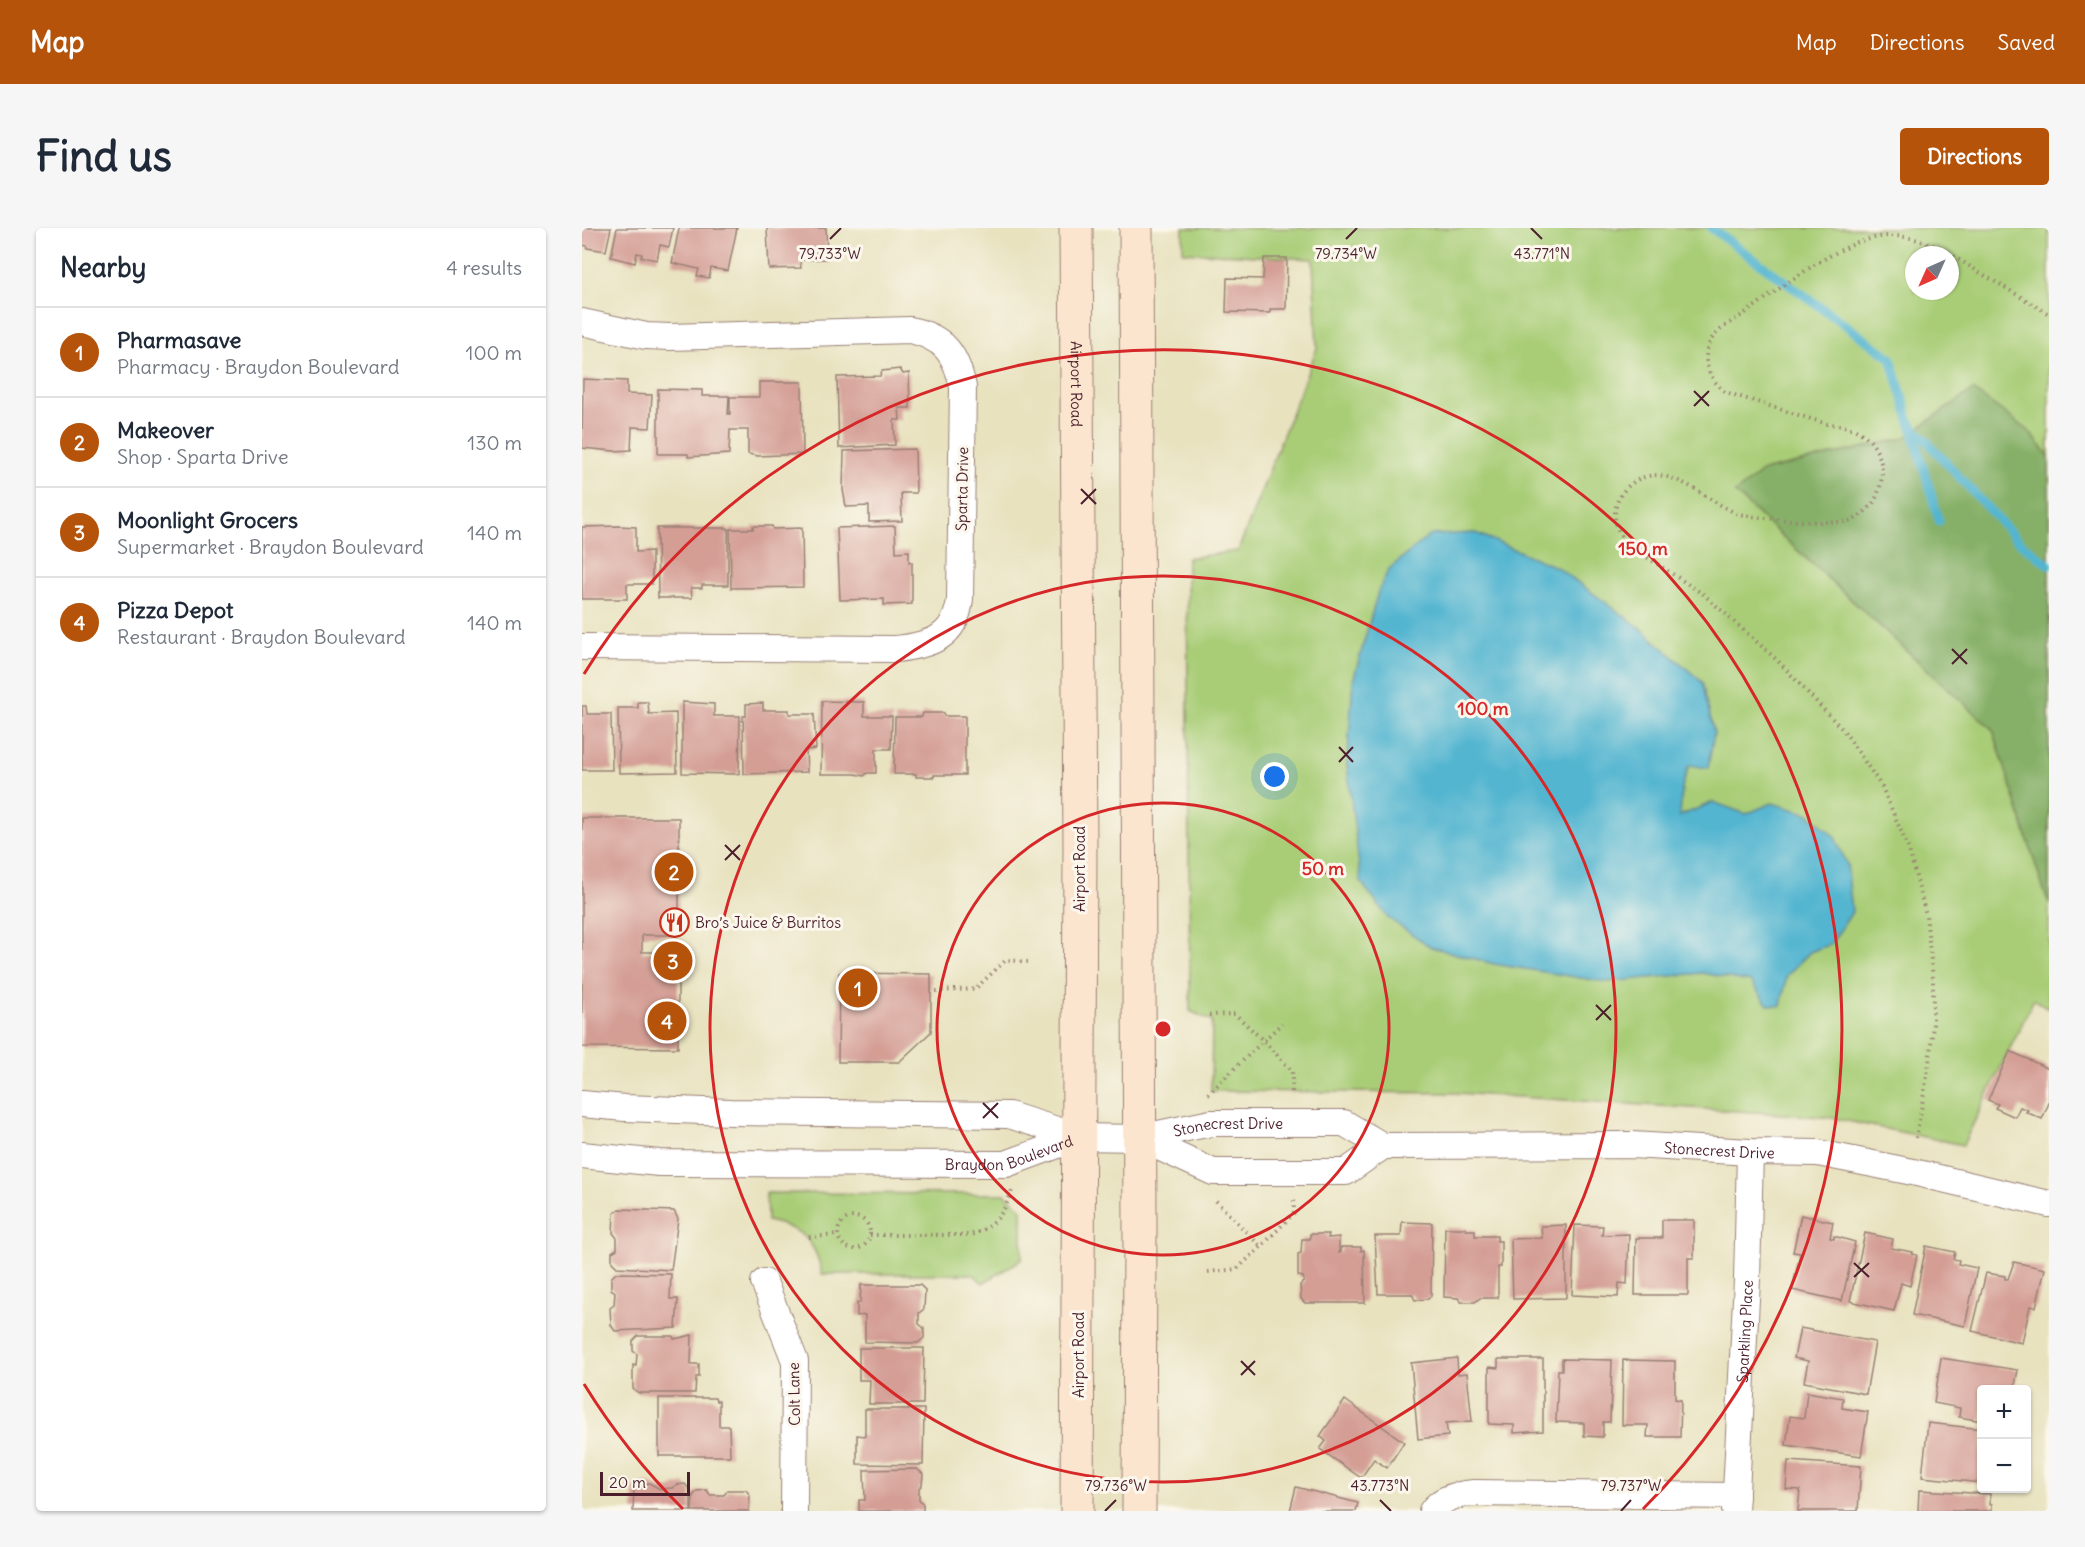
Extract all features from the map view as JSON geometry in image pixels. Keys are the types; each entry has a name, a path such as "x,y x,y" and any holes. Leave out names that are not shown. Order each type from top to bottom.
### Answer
{"main road":[{"name":"Airport Road","path":"1076,228 1079,1137 1077,1511"},
{"path":"1136,228 1139,1511"}],"street":[{"name":"Sparta Drive","path":"582,322 646,336 670,337 910,330 925,333 939,340 951,353 959,369 963,387 960,599 959,613 951,629 933,641 919,646 896,649 582,646"},
{"name":"Braydon Boulevard","path":"582,1104 730,1112 1009,1116 1079,1137"},
{"name":"Stonecrest Drive","path":"1079,1137 1139,1138 1211,1123 1344,1123 1383,1146 1632,1145 1750,1152 1818,1153 1913,1172 2049,1204"},
{"name":"Braydon Boulevard","path":"582,1155 671,1163 1006,1164 1079,1137"},
{"name":"Stonecrest Drive","path":"1139,1138 1213,1172 1346,1172 1383,1146"},
{"name":"Sparkling Place","path":"1736,1503 1747,1280 1750,1152"},
{"name":"Colt Lane","path":"764,1282 795,1361 794,1511"},
{"path":"1432,1511 1435,1506 1460,1494 1474,1493 1736,1503"}],"path":[{"path":"1916,1138 1929,1064 1933,1024 1933,978 1926,915 1909,850 1882,787 1844,731 1777,660 1703,594 1625,543 1618,531 1615,517 1617,503 1634,481 1648,476 1662,476 1675,480 1737,514 1775,519 1848,522 1862,514 1874,503 1881,488 1883,472 1879,456 1871,442 1859,431 1844,425 1827,424 1725,392 1715,384 1707,367 1707,349 1712,338 1729,324 1821,260 1864,241 1889,236 1913,238 1937,246 2049,314"},
{"path":"936,991 975,989 1006,960 1029,962"},
{"path":"1209,1016 1235,1014 1264,1041 1292,1071 1292,1095"},
{"path":"1208,1094 1282,1023"},
{"path":"870,1235 969,1235 981,1232 993,1224 1006,1208 1012,1190"},
{"path":"1209,1194 1261,1247"},
{"path":"1208,1272 1237,1269 1294,1213 1294,1195"},
{"path":"854,1217 867,1224 870,1235 866,1244 852,1249 843,1244 838,1235 840,1225 854,1217"},
{"path":"809,1238 838,1235"}],"green space":[{"path":"1183,228 2049,228 2049,1009 2034,999 1963,1145 1833,1118 1769,1113 1456,1093 1211,1091 1212,1021 1190,1011 1187,558 1238,551 1317,348 1313,259 1183,252"},
{"path":"1973,390 2028,430 2049,456 2049,903 1993,730 1735,493 1763,471 1904,438"},
{"path":"766,1193 1005,1194 1022,1209 1022,1259 983,1283 973,1274 822,1274 815,1252 805,1237 789,1227 767,1221"}],"water":[{"path":"1476,533 1558,568 1638,626 1702,682 1714,733 1708,768 1689,765 1682,787 1680,816 1713,802 1746,814 1772,803 1809,814 1834,836 1847,864 1852,912 1831,944 1810,952 1787,975 1781,1006 1768,1005 1751,982 1702,973 1606,982 1494,964 1431,947 1388,918 1361,882 1347,765 1353,681 1378,592 1389,569 1430,535"}],"building":[{"path":"582,228 611,228 606,251 582,245"},
{"path":"617,228 673,228 669,247 660,245 657,260 641,257 642,254 637,253 635,263 611,257"},
{"path":"679,228 737,228 728,271 711,268 709,278 697,276 699,269 672,263"},
{"path":"767,228 826,228 827,259 800,260 801,268 769,269"},
{"path":"1264,258 1287,258 1286,309 1270,309 1270,313 1226,312 1227,278 1263,279"},
{"path":"900,369 903,374 909,373 910,408 899,408 900,420 894,420 895,445 839,448 837,377 880,376 882,371"},
{"path":"583,379 627,381 627,394 652,395 650,428 632,427 631,450 582,448"},
{"path":"759,382 802,382 803,454 758,456 748,454 748,430 730,430 729,454 688,457 688,454 658,454 658,389 702,390 702,396 729,396 728,414 730,414 730,397 759,397"},
{"path":"915,449 916,493 901,493 902,521 869,522 869,506 846,507 843,490 844,451"},
{"path":"753,526 772,526 773,529 802,528 803,587 731,588 730,529 753,529"},
{"path":"895,526 896,552 909,551 909,562 912,562 912,604 884,605 884,599 840,600 837,528"},
{"path":"582,527 636,527 636,552 652,551 652,584 627,584 627,599 582,599"},
{"path":"657,528 728,528 728,585 702,585 702,588 691,588 692,598 658,598"},
{"path":"822,701 864,702 864,716 892,716 891,749 876,749 876,773 867,773 864,776 821,774"},
{"path":"638,702 648,702 649,714 676,713 677,772 619,773 618,708 638,708"},
{"path":"682,702 714,704 714,716 740,716 739,774 682,773"},
{"path":"763,703 763,710 789,710 789,714 814,714 816,749 806,750 807,772 744,774 743,716 746,716 746,704"},
{"path":"582,706 586,706 587,714 611,714 612,770 582,770"},
{"path":"923,713 965,716 965,775 916,777 916,774 894,774 895,717 922,717"},
{"path":"582,818 679,818 679,935 642,935 642,952 678,952 678,1048 582,1047"},
{"path":"839,973 931,974 931,1032 899,1062 838,1062"},
{"path":"2010,1051 2049,1069 2049,1103 2042,1119 2020,1107 2015,1117 1995,1108 1998,1104 1988,1100"},
{"path":"619,1209 674,1211 678,1219 671,1270 617,1267 612,1262 612,1252 617,1249 617,1238 613,1233 614,1213"},
{"path":"1801,1215 1833,1222 1830,1238 1834,1239 1834,1236 1855,1242 1842,1301 1792,1290 1800,1253 1793,1252"},
{"path":"1662,1220 1694,1220 1694,1258 1688,1258 1688,1295 1635,1295 1636,1238 1662,1238"},
{"path":"1402,1222 1432,1223 1431,1296 1428,1299 1415,1300 1412,1294 1378,1294 1375,1236 1401,1236"},
{"path":"1566,1225 1566,1298 1513,1299 1511,1239 1542,1238 1541,1226"},
{"path":"1575,1225 1603,1226 1602,1235 1629,1234 1627,1284 1619,1283 1618,1297 1572,1295"},
{"path":"1445,1228 1475,1230 1475,1236 1497,1236 1497,1241 1501,1241 1498,1298 1480,1298 1475,1302 1461,1302 1458,1298 1444,1297"},
{"path":"1865,1233 1893,1239 1891,1248 1913,1252 1912,1254 1917,1255 1910,1286 1901,1283 1894,1311 1850,1301"},
{"path":"1310,1234 1329,1234 1328,1238 1339,1237 1339,1253 1341,1247 1361,1247 1361,1251 1364,1250 1365,1303 1305,1303 1301,1299 1300,1285 1304,1281 1303,1277 1298,1276 1298,1254 1301,1253 1302,1239 1310,1239"},
{"path":"1926,1246 1955,1252 1953,1259 1959,1260 1958,1264 1977,1268 1965,1326 1912,1315"},
{"path":"2014,1262 2045,1269 2036,1307 2030,1306 2022,1343 1972,1331 1986,1273 2005,1276 2005,1279 2008,1279"},
{"path":"616,1273 671,1274 670,1299 678,1299 676,1328 615,1331 611,1325 610,1308 614,1305 615,1292 611,1289 611,1278"},
{"path":"861,1285 920,1285 925,1290 924,1309 919,1313 919,1324 924,1328 924,1338 918,1343 865,1342 865,1315 857,1316"},
{"path":"1800,1328 1875,1342 1866,1394 1804,1382 1808,1361 1794,1358"},
{"path":"692,1335 691,1364 699,1364 695,1393 639,1393 633,1389 633,1365 636,1366 637,1354 633,1351 633,1341 638,1336 673,1336 674,1339"},
{"path":"859,1348 924,1348 923,1404 869,1404 870,1380 859,1380"},
{"path":"1457,1358 1458,1374 1467,1373 1472,1421 1446,1423 1448,1436 1418,1439 1411,1363"},
{"path":"1941,1358 2018,1370 2015,1385 1977,1385 1977,1420 1959,1417 1960,1408 1934,1403"},
{"path":"1498,1359 1543,1359 1543,1431 1514,1433 1514,1425 1489,1424 1489,1367 1498,1368"},
{"path":"1562,1359 1612,1360 1610,1422 1603,1422 1603,1437 1584,1436 1584,1423 1556,1422 1558,1370 1562,1370"},
{"path":"1623,1360 1675,1361 1675,1399 1681,1400 1680,1437 1647,1437 1648,1425 1622,1425"},
{"path":"1807,1392 1843,1398 1842,1408 1868,1412 1861,1456 1786,1445 1790,1416 1804,1418"},
{"path":"659,1398 715,1398 719,1401 719,1426 729,1426 730,1456 659,1456"},
{"path":"1345,1400 1404,1442 1387,1468 1374,1459 1361,1478 1320,1449 1326,1441 1320,1436"},
{"path":"865,1409 924,1409 923,1465 857,1464 857,1435 865,1436"},
{"path":"1928,1423 1977,1428 1977,1482 1922,1477"},
{"path":"1788,1461 1861,1466 1858,1511 1798,1511 1800,1490 1786,1489"},
{"path":"917,1469 923,1474 919,1499 923,1504 923,1511 859,1511 859,1500 865,1500 864,1470"},
{"path":"649,1483 660,1489 685,1484 691,1491 691,1511 633,1511 634,1489 638,1485"},
{"path":"1296,1487 1358,1503 1356,1511 1290,1511"},
{"path":"707,1490 710,1495 724,1495 728,1490 746,1490 750,1495 749,1511 692,1511 693,1496 697,1491"},
{"path":"1919,1490 1990,1494 1992,1511 1918,1511"}],"waterway":[{"path":"1711,228 1891,358 1910,423 2017,540 2049,565"},
{"path":"1911,425 1939,521"}],"place":[{"name":"Makeover","path":"674,872"},
{"name":"Bro’s Juice & Burritos","path":"674,922"},
{"name":"Moonlight Grocers","path":"673,961"},
{"name":"Pharmasave","path":"858,988"},
{"name":"Pizza Depot","path":"667,1021"}]}
